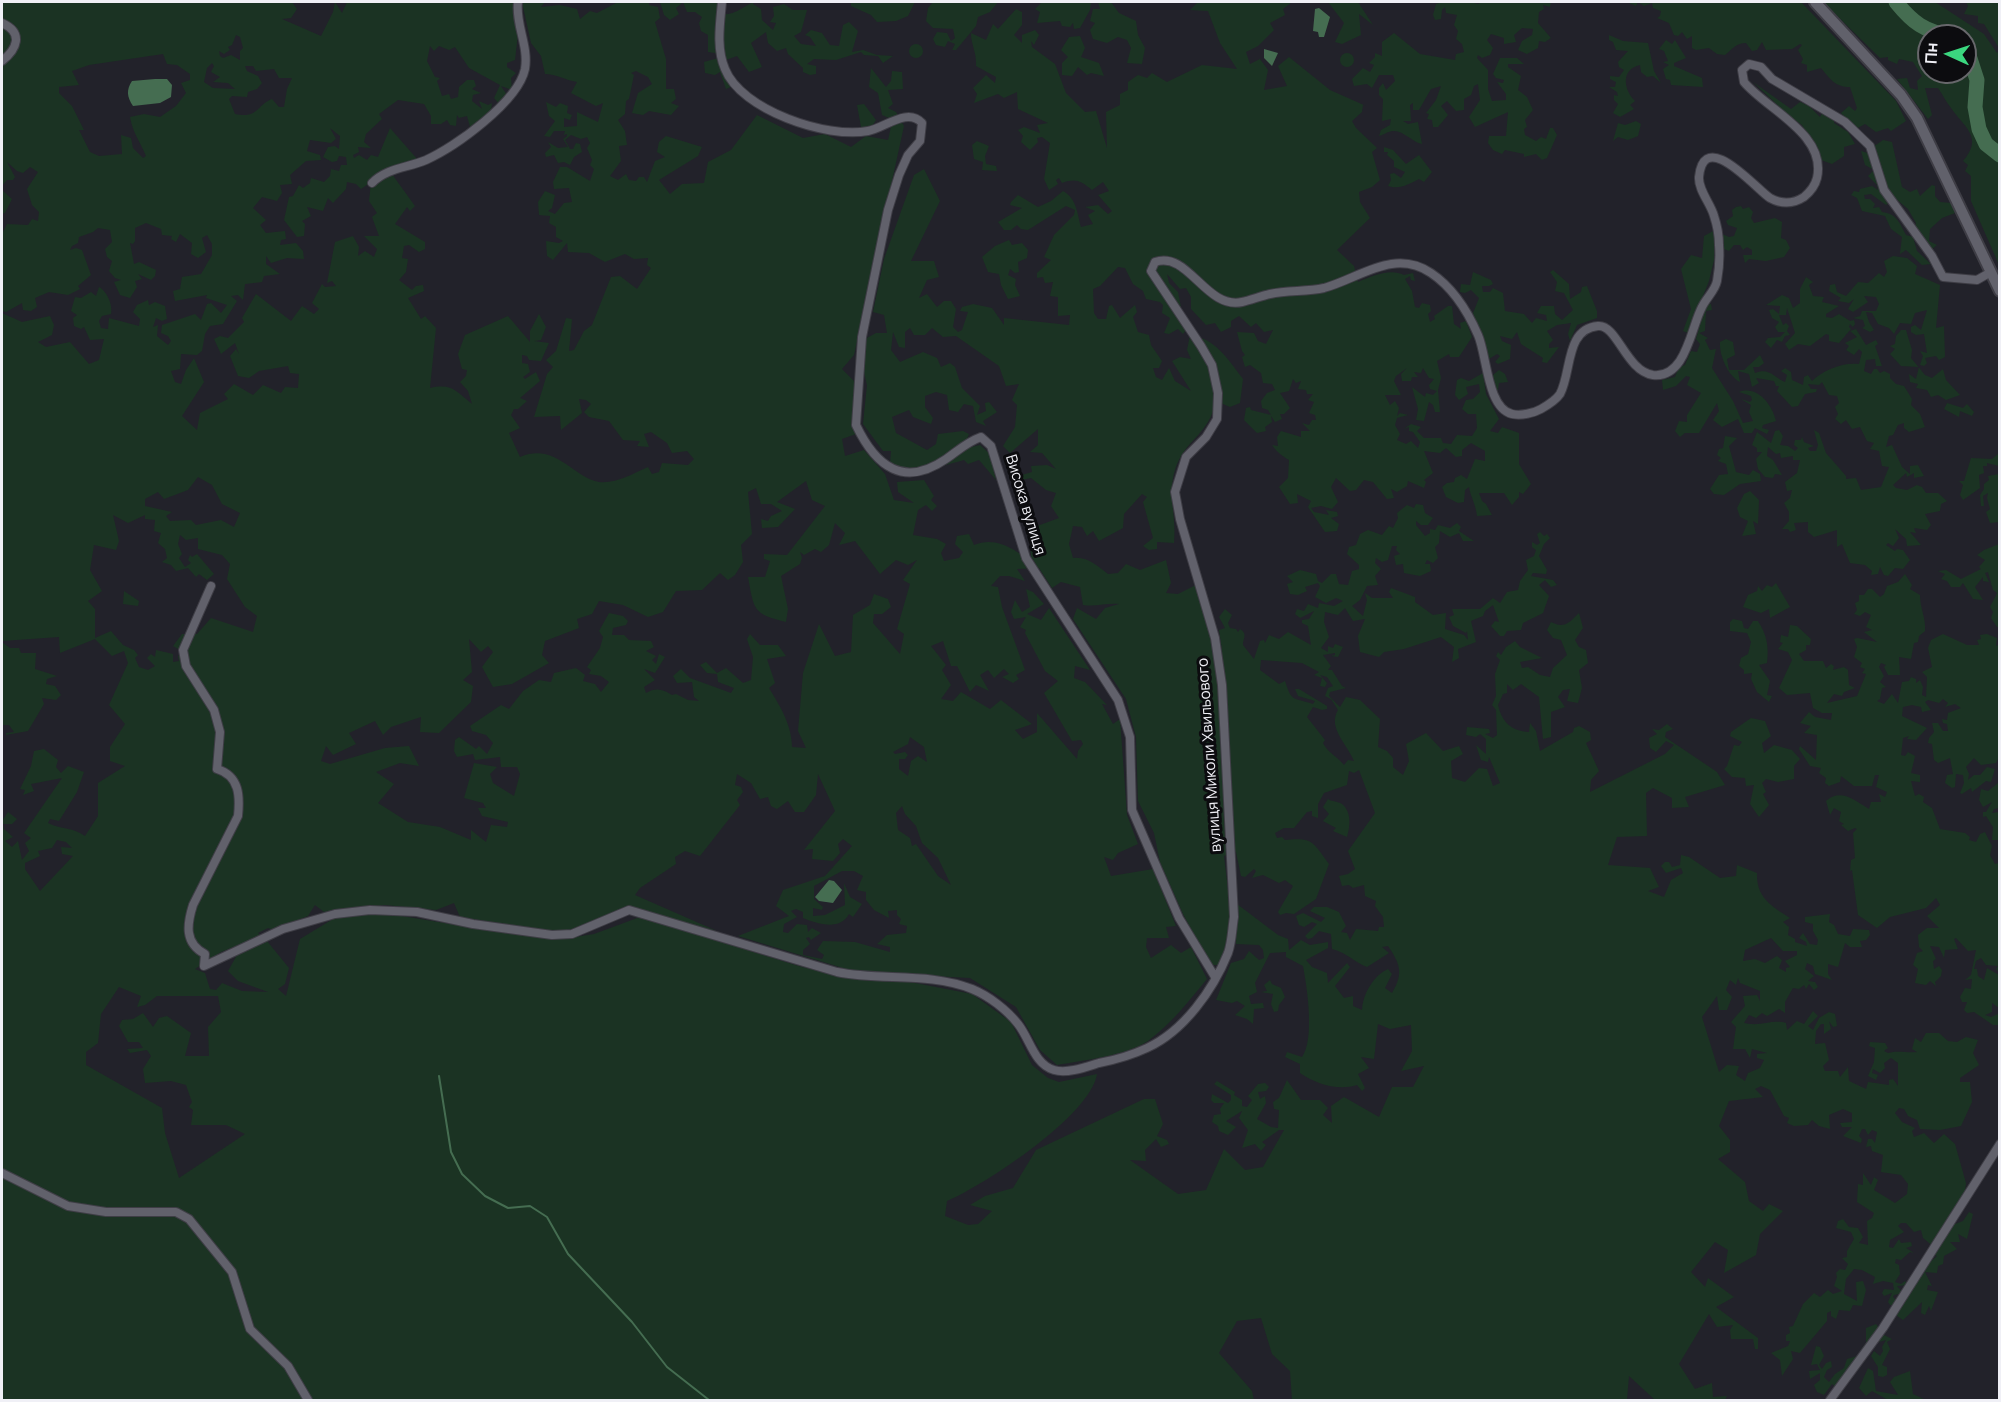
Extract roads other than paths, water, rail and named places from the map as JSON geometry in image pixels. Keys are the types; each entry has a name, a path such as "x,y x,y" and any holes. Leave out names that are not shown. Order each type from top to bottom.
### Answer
{"main road":[{"path":"1815,2 1893,86 1917,118 2000,291"}],"street":[{"path":"372,183 381,174 425,160 452,146 505,102 518,86 526,58 518,2"},
{"name":"Висока вулиця","path":"722,2 719,40 725,69 732,84 760,106 808,125 852,132 868,131 910,117 917,118 922,123 920,141 908,155 888,210 862,337 856,425 881,461 899,473 923,471 945,460 968,441 981,437 991,446 1026,558 1112,691 1126,718 1130,737 1132,810 1179,918 1215,977"},
{"path":"2,23 8,26 15,35 16,45 14,51 2,61"},
{"name":"вулиця Миколи Хвильового","path":"1215,977 1228,952 1234,917 1222,685 1215,638 1180,519 1175,492 1186,457 1206,437 1217,418 1218,393 1212,365 1202,346 1156,280 1151,271 1152,264 1158,260 1172,263 1193,276 1221,301 1229,304 1272,293 1304,292 1326,287 1368,269 1393,263 1419,267 1439,280 1462,305 1479,335 1494,395 1499,406 1513,414 1532,413 1556,399 1561,392 1574,342 1580,333 1597,326 1604,326 1615,336 1624,354 1640,370 1659,375 1670,371 1680,361 1701,309 1716,284 1719,245 1717,228 1714,214 1699,183 1699,173 1705,163 1710,159 1721,159 1737,167 1771,198 1782,202 1795,202 1807,195 1817,176 1814,153 1801,133 1744,82 1742,70 1745,66 1754,64 1761,67 1772,79 1845,122 1870,146 1884,190 1932,256 1943,277 1977,280 1991,272"},
{"path":"211,586 183,650 186,666 214,710 220,732 217,769 232,778 239,792 239,802 238,816 193,905 188,920 188,930 193,946 205,954 204,966 283,929 335,914 370,910 417,912 474,924 552,935 572,934 629,910 837,972 859,976 938,980 975,990 1006,1011 1018,1023 1036,1057 1053,1070 1066,1070 1118,1059 1148,1048 1167,1035 1198,1005 1215,977"},
{"path":"1830,1401 1883,1328 2000,1144"},
{"path":"2,1173 68,1206 106,1212 176,1212 189,1219 232,1272 250,1329 288,1366 308,1401"}],"waterway":[{"path":"1896,2 1919,24"},
{"path":"1977,84 1975,107 1979,129 1986,144 2000,155"},
{"path":"439,1076 451,1152 462,1174 485,1196 508,1208 530,1206 547,1217 568,1254 632,1322 667,1367 709,1400"}]}
